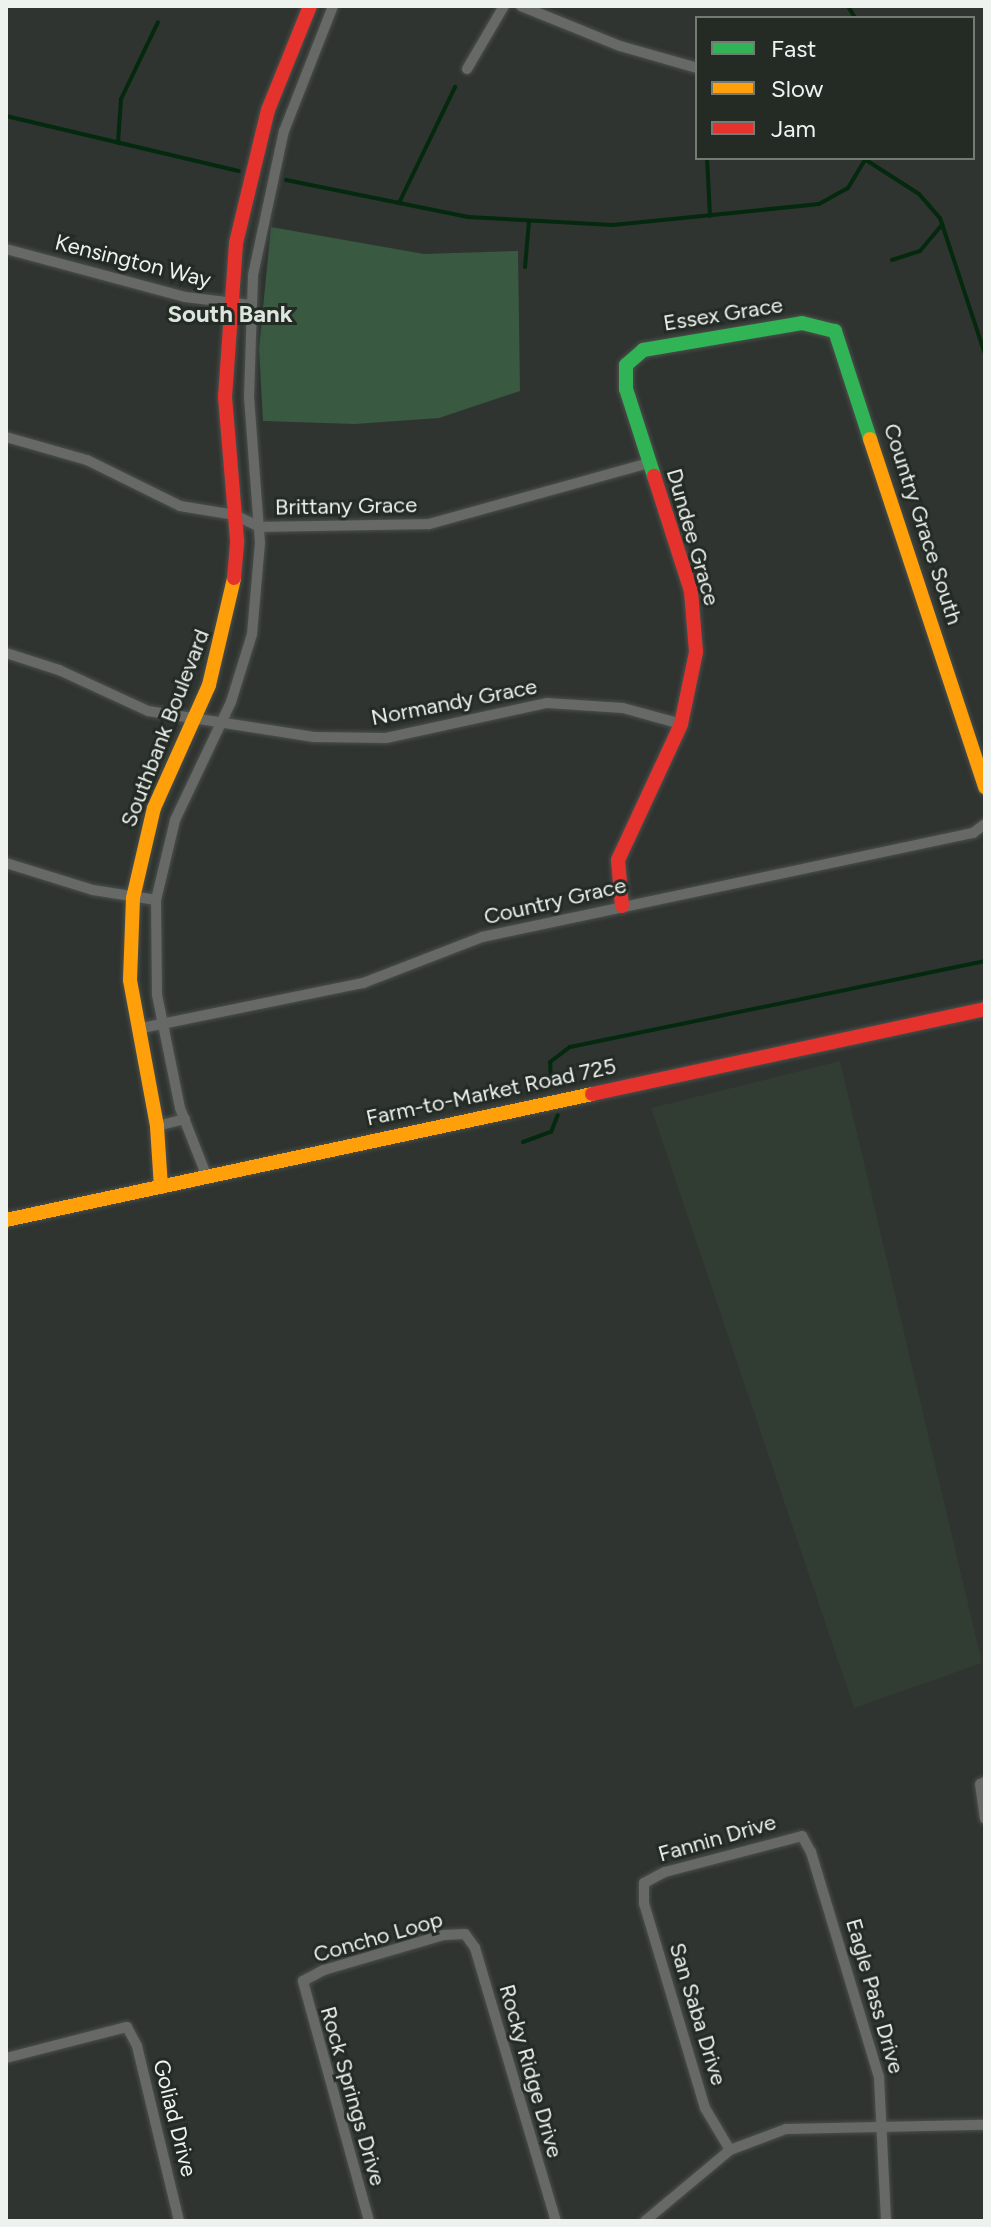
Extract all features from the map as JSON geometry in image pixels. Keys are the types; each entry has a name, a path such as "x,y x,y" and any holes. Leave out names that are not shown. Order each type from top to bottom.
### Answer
{"street":[{"name":"Southbank Boulevard","path":"161,1187 157,1126 137,1029 129,958 133,898 154,808 217,662 232,602 235,515 225,397 229,303 240,212 268,110 310,6"},
{"name":"Southbank Boulevard","path":"207,1177 185,1119 163,1024 153,957 156,900 178,810 223,720 252,634 260,527 251,440 251,305 259,234 276,157 301,79 333,6"},
{"path":"467,69 504,6"},
{"path":"521,6 606,41 695,67"},
{"name":"Kensington Way","path":"6,249 185,297 251,305"},
{"name":"Essex Grace","path":"629,359 657,347 802,323 826,325"},
{"name":"Country Grace South","path":"826,325 843,346 985,787"},
{"name":"Dundee Grace","path":"622,906 616,871 621,849 681,724 695,673 694,613 626,389 629,359"},
{"name":"Brittany Grace","path":"6,437 95,463 180,506 235,515 260,527 429,524 649,463"},
{"name":"Normandy Grace","path":"6,653 59,670 128,705 194,721 223,720 314,737 386,738 502,709 564,703 623,708 681,724"},
{"name":"Country Grace","path":"137,1029 363,983 465,942 973,833 985,824"},
{"path":"6,863 133,898 156,900"},
{"name":"Farm-to-Market Road 725","path":"6,1220 985,1009"},
{"path":"157,1126 185,1119"},
{"path":"982,1783 985,1819"},
{"name":"Fannin Drive","path":"644,1883 665,1872 802,1836"},
{"name":"Eagle Pass Drive","path":"802,1836 879,2077 885,2126 886,2218"},
{"name":"San Saba Drive","path":"644,1883 644,1904 705,2108 730,2150"},
{"name":"Concho Loop","path":"303,1981 324,1970 444,1935 465,1934"},
{"name":"Rocky Ridge Drive","path":"465,1934 475,1948 556,2221"},
{"name":"Rock Springs Drive","path":"303,1981 369,2221"},
{"name":"Goliad Drive","path":"6,2058 127,2027 137,2046 179,2221"},
{"path":"645,2221 730,2150 786,2129 985,2125"}],"shaded area":[{"path":"840,1061 982,1663 854,1708 651,1108"}],"green space":[{"path":"271,227 424,254 518,251 520,391 439,418 355,424 263,421 259,349"}],"waterway":[{"path":"848,6 854,16"},
{"path":"118,143 121,99 158,22"},
{"path":"399,203 455,87"},
{"path":"6,116 239,171"},
{"path":"707,160 710,216"},
{"path":"286,180 468,217 613,225 819,204 848,188 865,160"},
{"path":"866,160 919,194 940,218 985,354"},
{"path":"525,267 529,221"},
{"path":"892,260 920,251 943,224"},
{"path":"551,1086 550,1062 570,1047 985,961"},
{"path":"523,1142 551,1132 558,1115"}],"traffic: fast":[{"path":"654,476 626,389 626,365 643,350 802,323 835,331 870,439"}],"traffic: slow":[{"path":"870,439 985,787"},
{"path":"161,1187 157,1126 130,980 133,898 154,808 209,685 234,578"},
{"path":"6,1220 592,1094"}],"traffic: jam":[{"path":"234,578 237,540 225,397 236,243 268,110 310,6"},
{"path":"622,906 618,860 681,724 696,652 691,591 654,476"},
{"path":"592,1094 985,1009"}],"district":[{"name":"South Bank","path":"230,314"}]}
